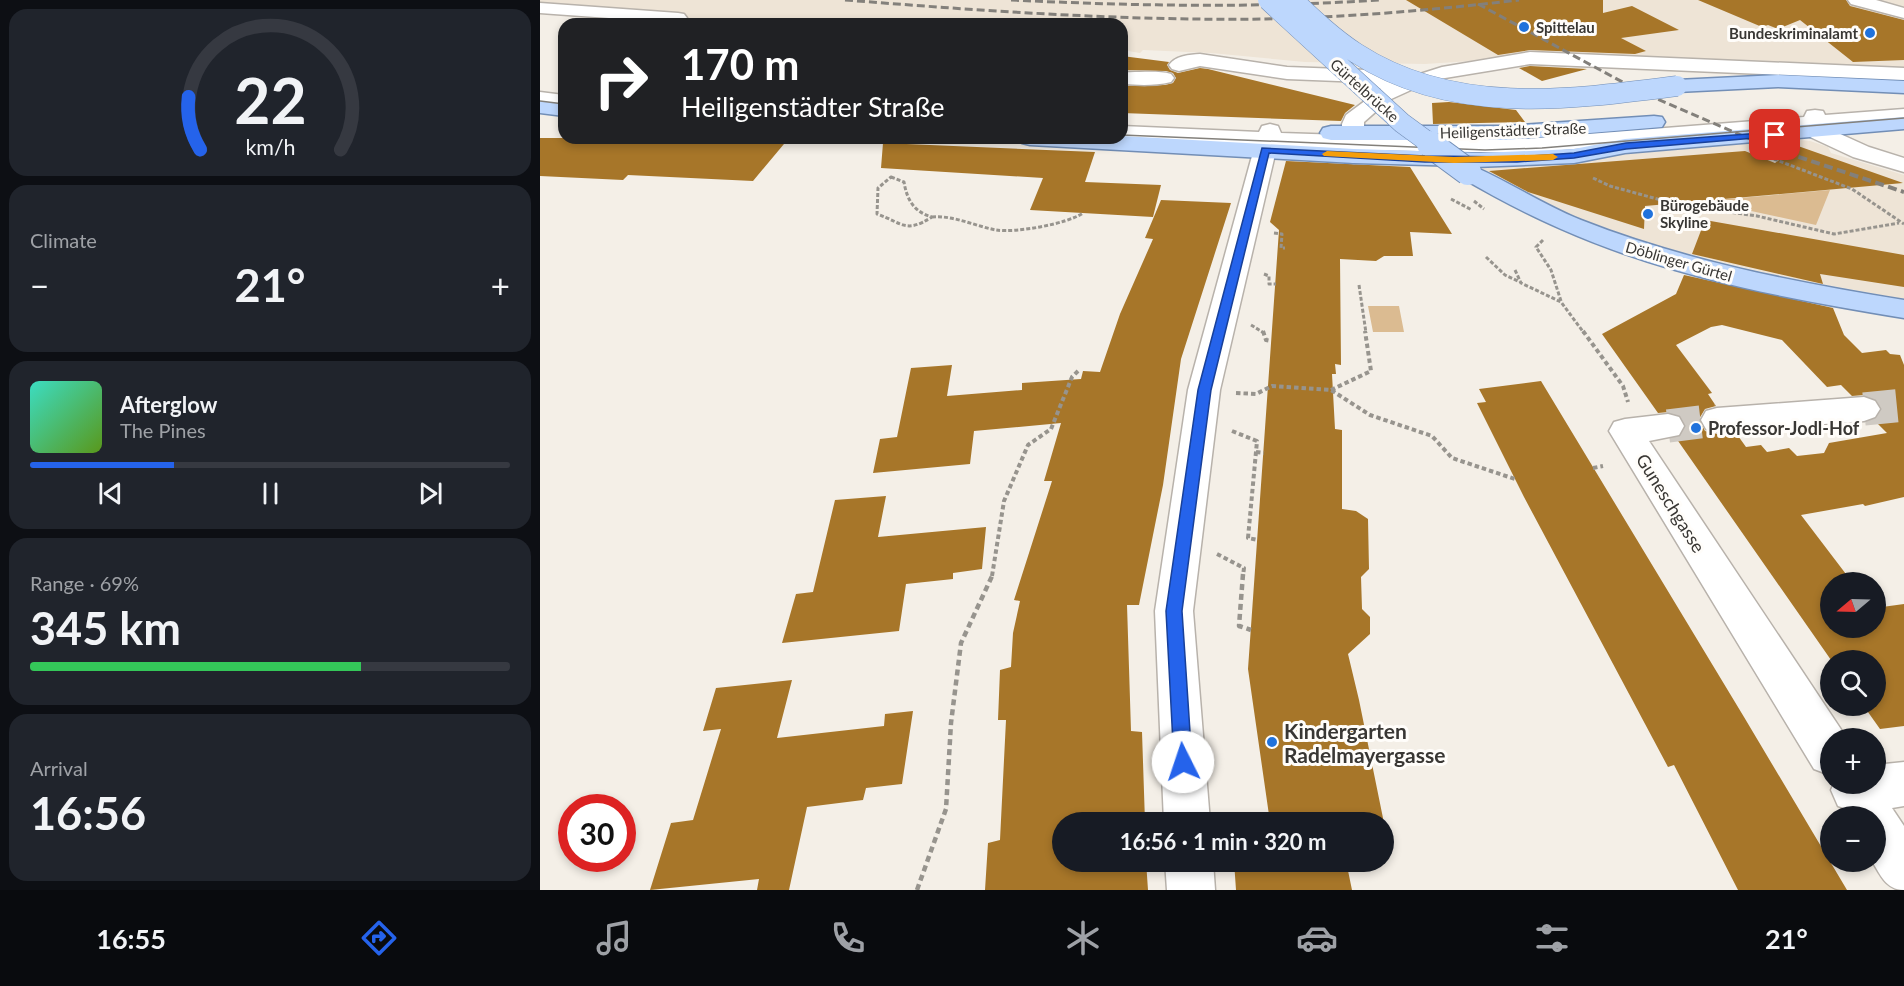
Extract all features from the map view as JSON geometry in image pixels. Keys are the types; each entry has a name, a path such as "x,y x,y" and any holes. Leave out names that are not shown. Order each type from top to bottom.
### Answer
{"main road":[{"name":"Gürtelbrücke","path":"1268,0 1426,144 1468,172"},
{"name":"Gürtelbrücke","path":"1293,0 1347,47 1383,69 1421,84 1484,98 1573,99 1677,86 1778,81 1904,87"},
{"path":"540,87 558,89"},
{"name":"Heiligenstädter Straße","path":"1128,139 1268,140 1354,144 1517,159 1574,156 1626,146 1734,138 1904,104"},
{"path":"540,107 558,109"},
{"name":"Heiligenstädter Straße","path":"1816,122 1904,123"},
{"name":"Heiligenstädter Straße","path":"1128,125 1268,140"},
{"name":"Döblinger Gürtel","path":"1468,172 1560,221 1641,251 1732,276 1904,309"}],"street":[{"path":"1857,0 1904,13"},
{"path":"540,8 678,18"},
{"path":"1904,74 1530,58 1442,73 1396,88 1354,120 1354,144 1525,146 1904,115"},
{"path":"1128,79 1145,80 1172,71 1188,61 1200,60 1287,73 1367,76 1396,88"},
{"path":"540,98 558,100"},
{"path":"1816,122 1861,152 1904,165"},
{"path":"1128,133 1268,140 1204,390 1174,611 1186,812"},
{"path":"1718,420 1864,409"},
{"path":"1625,431 1668,426"},
{"name":"Guneschgasse","path":"1625,431 1820,737"},
{"path":"1904,784 1862,803 1904,868"},
{"path":"1190,872 1191,890"}],"path":[{"path":"1734,138 1747,147 1791,167 1852,189 1899,223"},
{"path":"933,217 915,209 907,199 904,182 891,177 878,188 877,214 903,227 921,224 933,217 945,216 998,230 1012,230 1074,219 1083,213"},
{"path":"1588,177 1610,186 1678,205 1757,216 1834,234 1904,224"},
{"path":"1455,203 1472,210"},
{"path":"1264,232 1282,234 1281,248 1285,248"},
{"path":"1544,238 1536,247 1551,270 1561,302 1623,386 1631,412 1625,431"},
{"path":"1486,257 1505,275 1561,302"},
{"path":"1515,270 1521,283"},
{"path":"1331,390 1371,371 1359,285"},
{"path":"1243,320 1264,332 1266,340 1271,341"},
{"path":"917,890 946,809 951,723 961,644 992,579 1004,501 1028,445 1051,429 1072,377 1078,370"},
{"path":"1227,392 1256,394 1272,386 1331,390 1370,415 1432,436 1452,458 1515,479"},
{"path":"1223,427 1257,441 1248,538 1258,540"},
{"path":"1256,452 1264,453"},
{"path":"1593,468 1603,466"},
{"path":"1209,550 1244,568 1239,626 1251,630"}],"shaded area":[{"path":"540,0 1904,0 1904,69 1487,60 1425,64 1305,62 1211,53 1143,50 1140,53 1128,51 1128,18 614,18 540,13"},
{"path":"1777,138 1810,141 1828,147 1831,153 1904,175 1904,299 1778,276 1657,246 1564,213 1511,187 1473,164 1574,159 1778,141"},
{"path":"1830,190 1816,225 1705,201"},
{"path":"1368,306 1399,306 1404,332 1373,332"}],"building":[{"name":"Spittelau","path":"1406,0 1603,0 1603,13 1632,6 1679,30 1621,38 1646,51 1635,54 1530,50 1498,55"},
{"name":"Bundeskriminalamt","path":"1698,0 1846,0 1850,6 1904,20 1904,60 1853,62 1800,20 1778,29 1768,25 1762,27"},
{"path":"1128,57 1169,62 1167,65 1170,70 1178,73 1200,68 1208,69 1355,105 1345,113 1341,121 1128,113 1128,86 1173,83 1176,78 1173,73 1128,70"},
{"path":"1530,66 1587,69 1542,81 1519,68"},
{"path":"1449,102 1516,110 1525,122 1433,124 1432,103"},
{"path":"540,138 558,138 558,144 784,144 753,181 628,175 623,180 540,176"},
{"path":"883,144 1095,152 1085,182 1161,185 1153,217 1030,210 1043,178 881,168"},
{"path":"1798,146 1903,183 1645,206 1644,229 1528,192 1489,171 1745,151 1775,163"},
{"path":"1286,161 1410,167 1452,234 1410,232 1413,256 1384,256 1376,261 1340,259 1341,365 1335,364 1336,374 1332,374 1335,429 1342,430 1342,509 1356,511 1368,519 1369,569 1361,577 1362,609 1370,617 1370,634 1348,654 1382,812 1269,812 1248,669 1279,230 1270,222"},
{"path":"1161,200 1231,203 1181,359 1163,485 1139,605 1127,605 1131,731 1142,732 1145,812 1052,812 1052,872 1147,872 1148,890 985,890 988,843 1000,840 1006,720 998,720 1000,670 1011,667 1013,633 1020,601 1014,600 1052,481 1044,481 1061,423 974,431 970,464 873,473 880,439 897,437 911,368 952,365 947,396 1022,390 1022,383 1081,379 1083,371 1100,372 1120,314 1153,239 1145,238"},
{"path":"1705,220 1904,255 1904,287 1820,274 1823,284 1692,254"},
{"name":"Professor-Jodl-Hof","path":"1684,275 1833,308 1844,335 1862,353 1886,350 1890,354 1900,355 1904,365 1904,497 1865,506 1863,504 1801,515 1844,572 1820,572 1820,638 1886,638 1886,606 1904,604 1904,726 1879,728 1871,716 1886,716 1886,650 1824,650 1676,438 1681,436 1686,427 1681,416 1669,412 1658,413 1602,334 1676,294","holes":["1722,325 1782,340 1827,387 1841,385 1852,396 1864,395 1876,399 1882,410 1874,420 1887,433 1829,443 1824,453 1797,456 1789,448 1767,452 1761,445 1746,447 1736,433 1717,434 1705,431 1699,419 1705,409 1716,406 1708,394 1712,393 1676,345 1711,327"]},
{"path":"1541,381 1820,845 1820,872 1836,872 1847,890 1738,890 1674,765 1668,767 1524,497 1477,403 1486,402 1479,389"},
{"path":"886,496 878,537 986,527 982,569 953,573 953,579 906,584 899,631 782,643 796,594 813,592 835,500"},
{"path":"792,680 777,738 884,726 885,714 913,711 902,784 866,788 863,800 807,807 789,890 757,890 759,879 650,890 671,823 693,820 721,729 703,731 716,688"},
{"path":"1235,872 1348,872 1352,890 1236,890"}],"tunnel":[{"path":"1864,409 1904,405"},
{"path":"1668,426 1717,420"}],"tram line":[{"path":"540,101 558,103"},
{"path":"1128,135 1485,150 1542,148 1904,118"}],"railway":[{"path":"845,0 1055,14 1213,19 1361,15 1478,4"},
{"path":"1011,0 1196,5 1380,0"},
{"path":"1478,4 1519,0"},
{"path":"1478,4 1641,92 1764,145"},
{"path":"1760,144 1904,192"}],"slow traffic":[{"path":"1327,154 1454,160 1553,157"}],"place":[{"name":"Spittelau","path":"1524,27"},
{"name":"Bundeskriminalamt","path":"1870,33"},
{"name":"Bürogebäude Skyline","path":"1648,214"},
{"name":"Professor-Jodl-Hof","path":"1696,428"},
{"name":"Kindergarten Radelmayergasse","path":"1272,742"}],"route":[{"path":"1183,762 1174,611 1204,390 1265,150 1425,159 1517,159 1574,156 1626,146 1775,135"}]}
